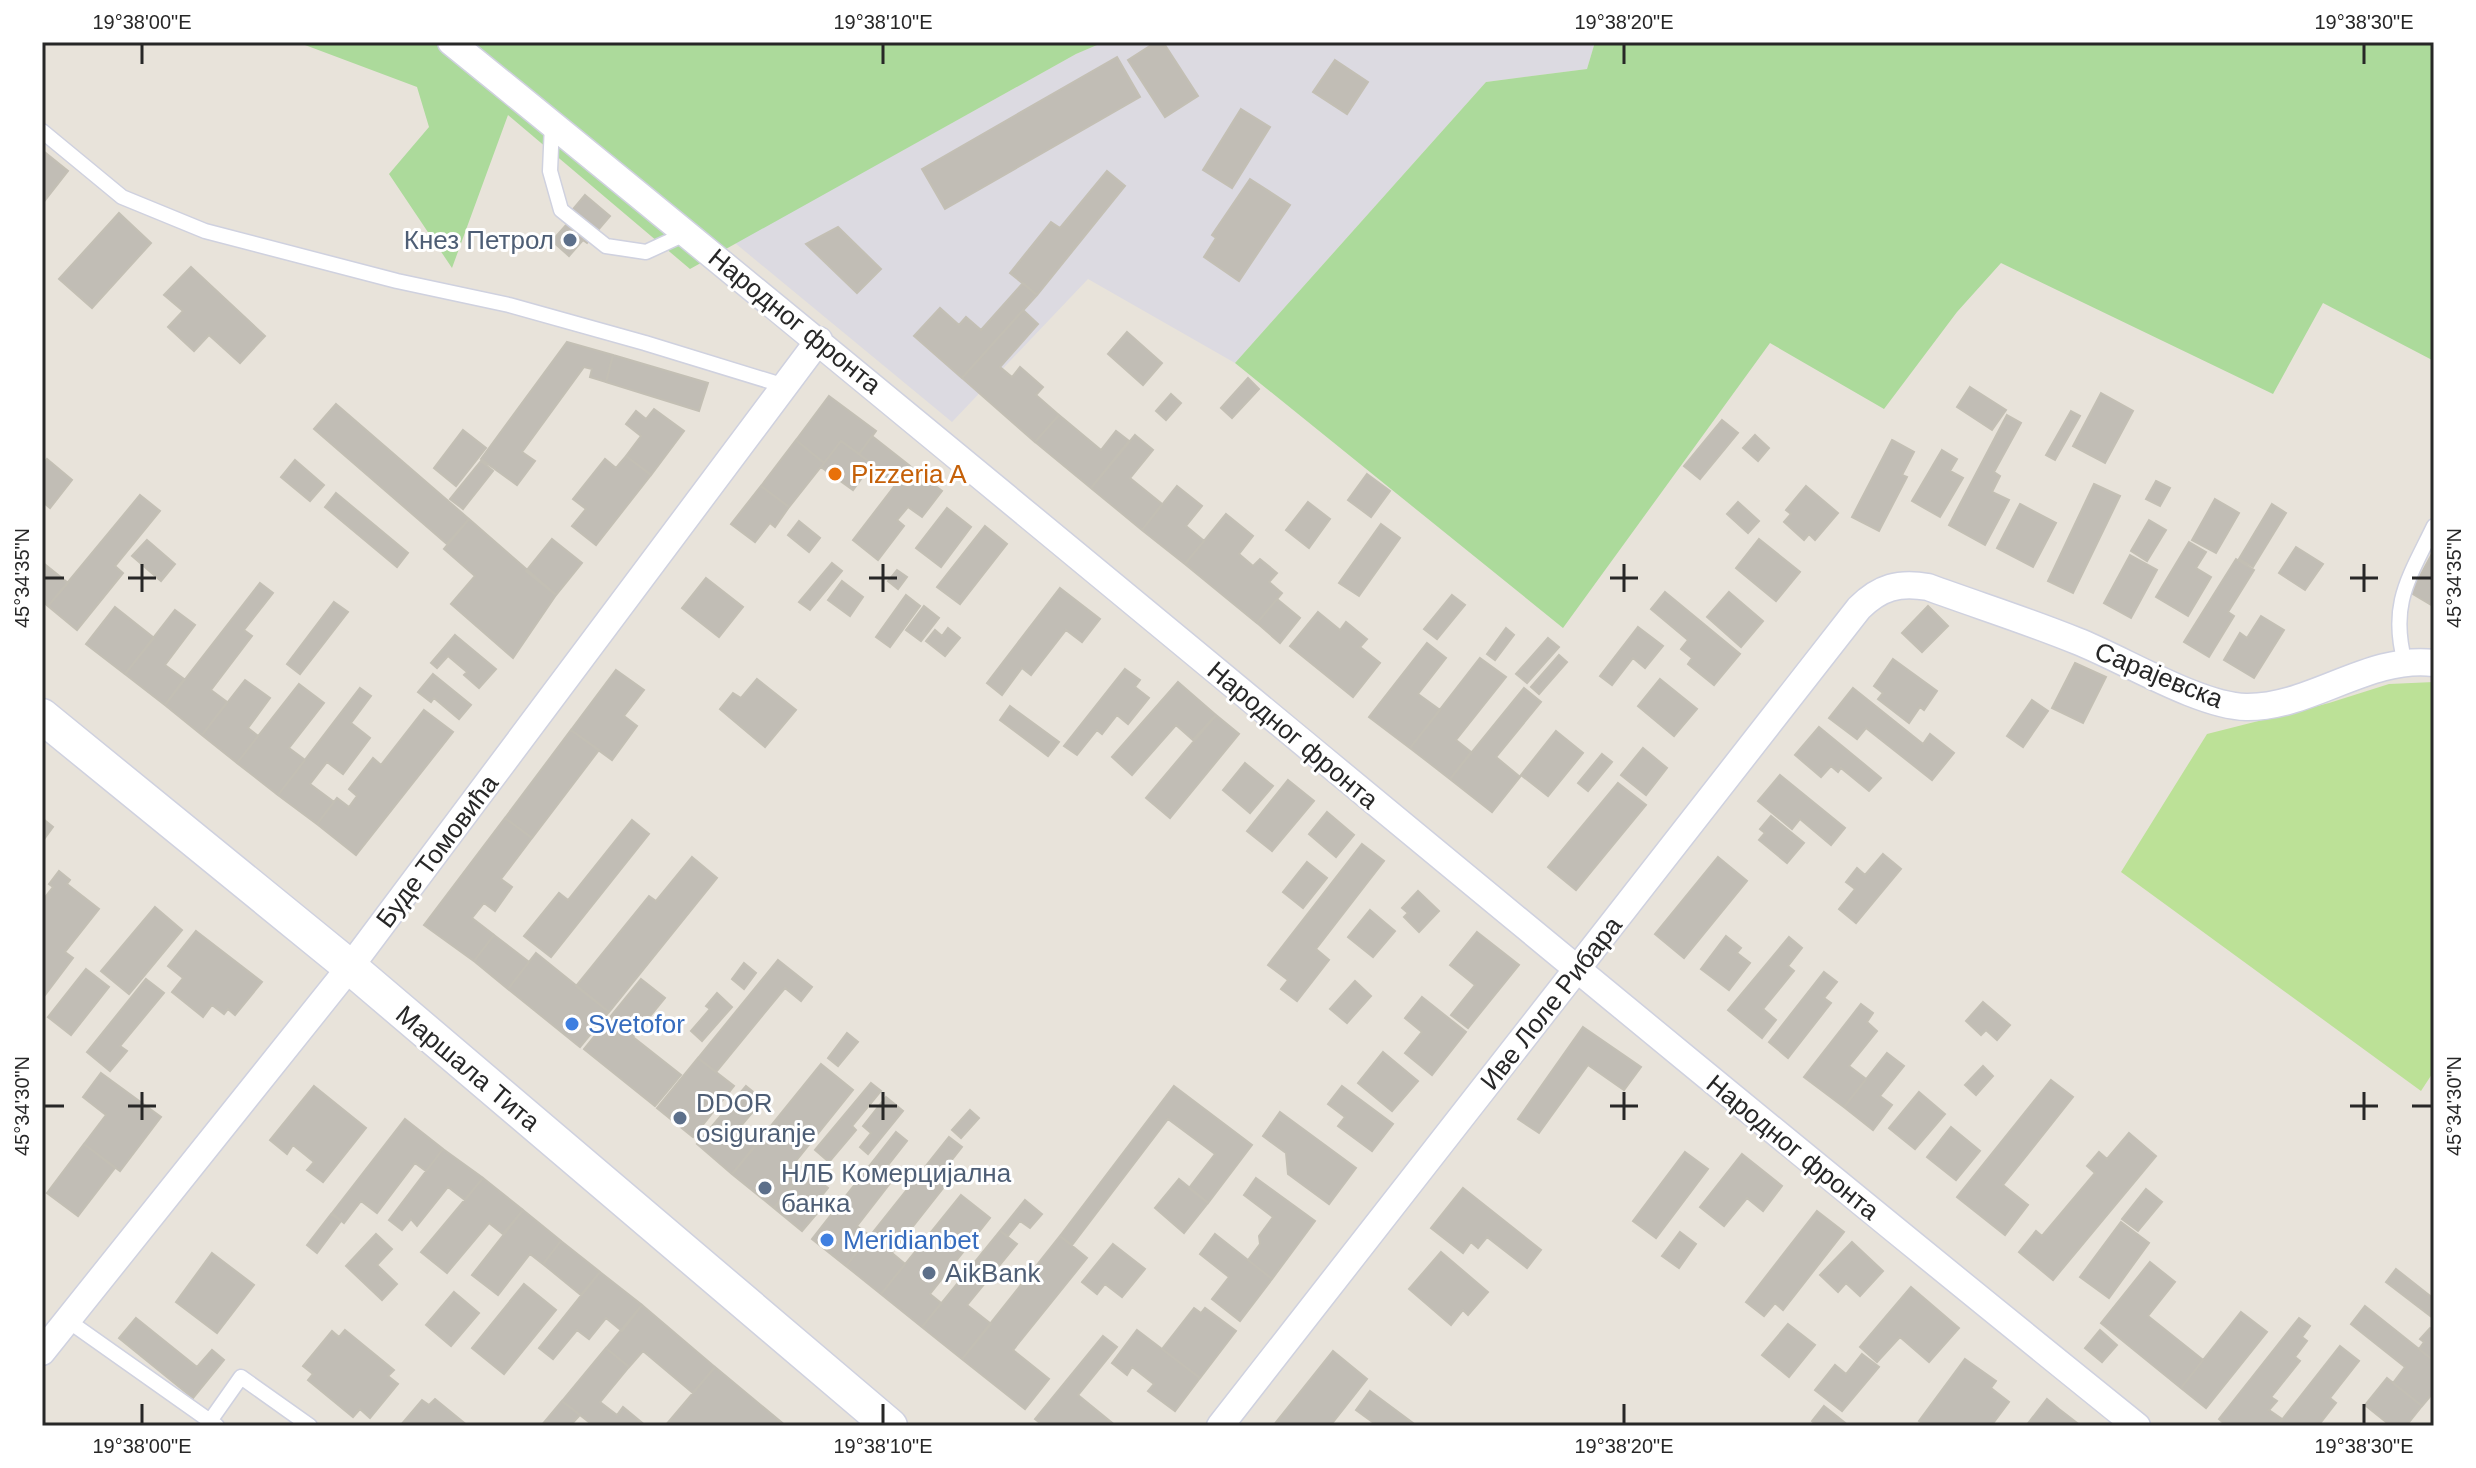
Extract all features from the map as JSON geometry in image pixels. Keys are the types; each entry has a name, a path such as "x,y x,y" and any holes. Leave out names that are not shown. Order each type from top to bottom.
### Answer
{"street":[{"name":"Народног фронта","path":"451,42 819,340 1576,971 2137,1426"},
{"name":"Буде Томовића","path":"42,1352 350,967 819,340"},
{"name":"Сарајевска","path":"1888,587 1909,584 1928,587 2077,641 2226,705 2261,707 2285,702 2384,668 2405,663 2434,663"},
{"name":"Иве Лоле Рибара","path":"1220,1426 1859,608 1872,595 1888,587"},
{"name":"Маршала Тита","path":"42,716 350,967 890,1426"}],"lane":[{"path":"552,123 550,171 561,210 606,246 646,252 687,233"},
{"path":"42,131 122,197 195,228 397,281 509,305 785,386"},
{"path":"2405,663 2399,627 2403,592 2434,526"},
{"path":"67,1320 213,1424 241,1377 310,1426"}],"shaded area":[{"path":"1104,42 1595,42 1587,69 1486,82 1235,363 1088,279 952,422 735,243 1076,54"}],"green space":[{"path":"297,42 1104,42 1076,54 690,269 508,115 452,268 389,174 429,127 417,87"},
{"path":"1595,42 2434,42 2434,361 2323,303 2273,394 2001,263 1957,312 1884,409 1770,343 1563,628 1235,363 1486,82 1587,69"},
{"path":"2434,682 2434,1071 2421,1091 2121,872 2207,734 2329,703 2389,684"}],"building":[{"path":"1156,42 1163,42 1198,96 1165,117 1128,60"},
{"path":"1117,57 1140,97 945,209 922,169"},
{"path":"1335,60 1368,82 1347,114 1313,92"},
{"path":"1241,109 1270,127 1232,188 1203,170"},
{"path":"42,150 68,171 42,204"},
{"path":"1107,171 1125,186 1037,295 1010,273 1051,222 1060,228"},
{"path":"1250,179 1290,205 1239,281 1204,257 1216,238 1212,235"},
{"path":"585,195 610,216 587,243 583,240 569,256 552,241 567,224 563,221"},
{"path":"119,213 151,243 92,308 59,279"},
{"path":"838,227 881,269 857,293 806,244"},
{"path":"191,267 265,336 240,363 209,335 194,351 168,327 183,311 164,295"},
{"path":"1023,283 1037,295 962,378 914,336 940,308 959,325 966,317 981,330"},
{"path":"1023,310 1038,324 1000,367 1012,377 1020,367 1043,387 1036,395 1059,415 1035,442 962,378"},
{"path":"1127,332 1162,363 1143,385 1108,354"},
{"path":"567,342 613,355 606,382 590,377 592,369 584,367 522,452 535,461 517,485 481,459"},
{"path":"613,355 708,383 699,411 606,382"},
{"path":"1248,378 1259,389 1232,418 1221,408"},
{"path":"1970,387 2006,410 1992,430 1957,407"},
{"path":"2101,393 2133,411 2105,463 2073,446"},
{"path":"1171,394 1181,403 1166,420 1156,411"},
{"path":"829,396 876,431 859,454 841,441 824,463 796,440"},
{"path":"336,404 469,519 447,544 314,429"},
{"path":"654,409 684,431 651,475 626,456 641,436 626,424 636,411 646,419"},
{"path":"2071,411 2080,416 2055,460 2046,455"},
{"path":"1059,415 1101,450 1116,431 1129,441 1091,488 1035,442"},
{"path":"2007,415 2021,423 1994,472 2000,476 1992,492 2009,500 1985,545 1949,525"},
{"path":"1722,420 1738,433 1700,479 1684,466"},
{"path":"463,430 486,448 456,486 434,468"},
{"path":"1135,435 1153,450 1130,478 1162,504 1142,530 1091,488"},
{"path":"1755,435 1769,448 1758,461 1743,448"},
{"path":"872,436 910,466 896,484 880,472 874,480 865,474 872,464 859,454"},
{"path":"796,440 824,463 789,507 761,486"},
{"path":"1892,440 1914,452 1902,475 1907,477 1879,531 1852,517"},
{"path":"841,441 872,464 853,490 821,467"},
{"path":"1942,450 1957,459 1950,471 1963,478 1940,517 1912,501"},
{"path":"626,456 651,475 596,545 572,526 586,509 573,499 605,459 616,468"},
{"path":"47,459 72,480 50,508 44,503 42,506 42,465"},
{"path":"295,460 324,485 310,501 281,477"},
{"path":"481,461 493,471 463,509 450,499"},
{"path":"910,466 942,491 922,517 908,507 897,520 904,526 878,560 853,540"},
{"path":"1367,474 1390,491 1371,517 1348,500"},
{"path":"2156,481 2170,488 2160,506 2146,499"},
{"path":"2094,484 2120,496 2073,593 2048,581"},
{"path":"761,486 789,507 775,527 770,523 755,542 731,524"},
{"path":"1177,486 1202,506 1186,526 1204,541 1185,564 1142,530"},
{"path":"1806,486 1838,513 1815,540 1809,534 1804,540 1784,522 1791,514 1786,510"},
{"path":"336,493 408,553 397,567 325,507"},
{"path":"140,495 160,511 115,566 123,573 77,630 48,606"},
{"path":"2215,499 2239,513 2216,553 2192,540"},
{"path":"1308,502 1330,519 1309,548 1286,530"},
{"path":"1738,502 1759,521 1748,533 1727,514"},
{"path":"2020,504 2056,523 2033,567 1997,548"},
{"path":"2272,504 2286,513 2253,567 2239,559"},
{"path":"947,508 971,527 941,567 916,548"},
{"path":"1226,514 1253,536 1239,554 1253,566 1260,559 1277,573 1269,582 1282,593 1257,623 1185,564"},
{"path":"469,519 556,595 513,658 451,604 475,576 444,549"},
{"path":"2149,520 2166,530 2147,561 2131,551"},
{"path":"799,521 820,538 809,552 788,535"},
{"path":"1381,524 1400,538 1359,596 1339,583"},
{"path":"985,526 1007,544 960,604 937,587"},
{"path":"552,539 582,563 556,595 526,571"},
{"path":"1759,539 1800,572 1776,601 1736,568"},
{"path":"147,540 175,564 161,581 132,556"},
{"path":"2189,542 2206,552 2196,568 2211,577 2188,616 2156,597"},
{"path":"2296,547 2323,564 2305,590 2279,573"},
{"path":"2434,550 2434,605 2433,606 2411,593"},
{"path":"2130,555 2157,570 2131,618 2104,603"},
{"path":"2236,559 2254,570 2228,612 2234,616 2209,657 2184,642"},
{"path":"42,562 68,583 48,606 42,601"},
{"path":"832,563 842,571 810,610 799,602"},
{"path":"897,570 907,577 898,589 888,581"},
{"path":"706,578 743,607 719,637 682,608"},
{"path":"842,581 863,597 850,616 828,600"},
{"path":"260,583 273,593 244,630 252,636 211,690 227,702 202,735 165,705"},
{"path":"1060,588 1100,619 1082,642 1066,630 1031,675 1022,668 1002,695 987,683"},
{"path":"1665,592 1740,654 1714,685 1688,664 1692,658 1681,649 1688,640 1651,609"},
{"path":"1729,592 1763,621 1741,647 1707,617"},
{"path":"906,595 920,606 890,647 876,637"},
{"path":"1452,595 1465,605 1437,639 1424,629"},
{"path":"1277,599 1300,618 1280,643 1257,623"},
{"path":"334,602 348,612 300,674 287,664"},
{"path":"924,606 939,618 921,641 906,630"},
{"path":"1928,606 1948,626 1922,652 1902,633"},
{"path":"115,607 154,638 125,674 86,644"},
{"path":"175,610 195,625 165,665 184,679 165,705 125,674"},
{"path":"1318,612 1340,630 1346,622 1367,639 1360,647 1380,663 1353,697 1290,646"},
{"path":"2261,616 2284,630 2254,678 2224,660 2240,633 2247,638"},
{"path":"1638,627 1663,646 1645,668 1633,658 1612,685 1600,676"},
{"path":"948,628 960,638 945,656 926,641 935,630 942,636"},
{"path":"1506,628 1514,635 1495,660 1487,654"},
{"path":"455,635 496,669 479,688 464,675 467,672 448,656 437,668 431,663"},
{"path":"1548,638 1559,647 1527,683 1516,674"},
{"path":"1427,643 1446,658 1418,694 1440,710 1410,748 1369,717"},
{"path":"1559,655 1567,662 1539,694 1531,687"},
{"path":"1480,658 1506,677 1456,740 1471,752 1450,779 1410,748"},
{"path":"1893,659 1937,691 1924,710 1920,707 1909,723 1878,699 1883,693 1874,686"},
{"path":"2075,663 2106,677 2083,723 2052,708"},
{"path":"1125,669 1140,680 1135,687 1149,698 1128,724 1117,715 1102,734 1097,730 1077,755 1064,746"},
{"path":"616,670 644,690 624,716 637,726 612,760 571,730"},
{"path":"433,674 471,705 459,719 434,698 431,702 418,692"},
{"path":"757,679 796,710 765,747 720,709 733,693 741,698"},
{"path":"1660,679 1697,709 1674,736 1638,706"},
{"path":"245,680 270,698 248,728 258,736 237,763 202,735"},
{"path":"1178,682 1216,715 1193,740 1176,725 1132,775 1112,757"},
{"path":"299,684 324,703 289,748 305,760 278,795 237,763"},
{"path":"360,688 371,696 351,723 370,738 343,774 327,762 310,784 334,802 317,824 278,795"},
{"path":"1524,688 1541,702 1496,757 1520,777 1492,812 1450,779"},
{"path":"1853,688 1923,744 1930,734 1954,753 1932,780 1866,728 1857,739 1829,718"},
{"path":"2032,700 2048,711 2023,747 2007,736"},
{"path":"1010,706 1059,742 1048,756 1000,720"},
{"path":"424,710 453,732 356,855 317,824 337,798 349,807 357,796 349,789 373,758 381,765"},
{"path":"1216,715 1239,734 1170,818 1146,798"},
{"path":"1819,727 1881,778 1869,791 1841,768 1838,772 1831,766 1821,777 1795,755"},
{"path":"571,730 599,750 532,838 505,818"},
{"path":"1556,731 1583,753 1548,796 1521,775"},
{"path":"1643,748 1667,768 1646,795 1621,775"},
{"path":"1602,754 1612,762 1588,791 1578,783"},
{"path":"1245,763 1273,786 1250,813 1223,790"},
{"path":"1780,775 1845,828 1831,845 1800,819 1792,829 1758,801"},
{"path":"1288,780 1314,801 1272,851 1247,831"},
{"path":"1618,783 1646,805 1576,890 1548,867"},
{"path":"1327,812 1354,835 1336,857 1309,834"},
{"path":"1771,816 1804,843 1787,863 1759,840 1765,833 1760,829"},
{"path":"42,818 53,827 42,842"},
{"path":"505,818 532,838 501,879 512,887 495,911 484,903 472,918 494,935 474,961 424,925"},
{"path":"632,820 649,834 551,957 524,936 559,893 568,900"},
{"path":"1362,844 1384,861 1316,949 1329,960 1297,1001 1281,989 1288,980 1268,965"},
{"path":"1883,854 1901,869 1856,923 1839,909 1855,889 1846,882 1857,868 1865,875"},
{"path":"692,857 717,878 609,1012 576,986 649,896 656,901"},
{"path":"1718,857 1747,881 1684,958 1655,934"},
{"path":"1307,862 1327,878 1303,908 1283,892"},
{"path":"59,871 70,880 67,884 99,909 65,952 73,958 42,999 42,901 53,887 49,884"},
{"path":"1418,891 1439,911 1419,932 1404,917 1408,913 1402,908"},
{"path":"155,907 182,930 129,994 101,971"},
{"path":"1370,910 1395,931 1373,957 1348,937"},
{"path":"196,931 262,982 235,1015 228,1009 224,1014 212,1005 203,1017 172,992 183,978 168,966"},
{"path":"1477,932 1519,965 1468,1028 1451,1015 1475,985 1450,965"},
{"path":"494,935 529,962 508,989 474,961"},
{"path":"1726,936 1741,948 1737,953 1750,963 1729,990 1701,969"},
{"path":"1789,937 1802,948 1788,966 1794,971 1763,1009 1776,1020 1762,1038 1728,1010"},
{"path":"536,953 609,1012 580,1047 508,989"},
{"path":"778,960 812,987 801,1001 785,988 716,1072 698,1058"},
{"path":"744,963 756,973 744,989 732,979"},
{"path":"86,969 109,987 71,1035 48,1017"},
{"path":"1824,972 1837,982 1824,998 1831,1003 1788,1058 1769,1042"},
{"path":"146,979 164,993 120,1046 127,1051 110,1071 87,1052"},
{"path":"641,979 665,998 633,1037 681,1075 655,1106 584,1049"},
{"path":"1355,981 1371,996 1347,1023 1330,1009"},
{"path":"717,993 732,1007 702,1041 691,1031 710,1009 706,1006"},
{"path":"1422,997 1466,1032 1432,1075 1405,1053 1422,1032 1405,1018"},
{"path":"1983,1002 2010,1025 1997,1040 1986,1030 1981,1035 1966,1021"},
{"path":"1861,1004 1873,1013 1867,1022 1877,1031 1849,1066 1866,1079 1844,1107 1804,1077"},
{"path":"1583,1027 1641,1067 1624,1090 1588,1065 1539,1133 1518,1119"},
{"path":"847,1033 858,1042 838,1066 828,1058"},
{"path":"1383,1052 1418,1081 1392,1111 1358,1083"},
{"path":"1887,1053 1904,1066 1880,1096 1892,1105 1873,1130 1844,1107"},
{"path":"698,1058 734,1086 693,1137 657,1108"},
{"path":"821,1064 853,1090 795,1162 805,1170 774,1208 732,1174"},
{"path":"1983,1066 1993,1076 1976,1095 1965,1085"},
{"path":"101,1073 161,1117 120,1171 84,1144 106,1115 83,1097"},
{"path":"2051,1080 2073,1097 2003,1185 2028,1205 2005,1235 1957,1197"},
{"path":"871,1083 881,1091 852,1126 856,1130 829,1162 815,1150"},
{"path":"314,1086 366,1128 323,1182 307,1170 314,1162 293,1145 287,1154 270,1140"},
{"path":"746,1086 763,1100 740,1127 758,1143 732,1174 697,1144"},
{"path":"1174,1086 1252,1145 1208,1203 1189,1188 1215,1154 1168,1119 1072,1245 1060,1236"},
{"path":"1342,1086 1393,1124 1372,1151 1338,1126 1345,1117 1328,1104"},
{"path":"1919,1092 1945,1114 1915,1149 1889,1128"},
{"path":"886,1097 903,1111 868,1154 860,1147 871,1133 863,1126"},
{"path":"970,1110 979,1118 961,1138 952,1130"},
{"path":"1280,1112 1356,1168 1329,1204 1288,1174 1286,1153 1263,1136"},
{"path":"405,1119 443,1149 426,1171 415,1163 377,1213 361,1201 344,1223 332,1213"},
{"path":"1951,1127 1980,1151 1956,1180 1927,1157"},
{"path":"896,1132 907,1141 885,1169 895,1177 857,1226 870,1236 846,1266 812,1239"},
{"path":"2129,1133 2156,1156 2053,1280 2019,1252 2036,1231 2042,1236 2095,1173 2087,1166 2099,1152 2107,1159"},
{"path":"949,1137 962,1147 940,1175 948,1182 892,1253 905,1264 881,1294 846,1266"},
{"path":"84,1144 115,1168 78,1216 47,1193"},
{"path":"443,1149 483,1178 465,1200 448,1187 417,1226 411,1219 402,1230 389,1220"},
{"path":"1685,1152 1708,1169 1656,1238 1633,1221"},
{"path":"1742,1154 1782,1186 1763,1211 1747,1198 1724,1226 1700,1207"},
{"path":"805,1170 828,1188 818,1200 824,1205 802,1231 774,1208"},
{"path":"483,1178 523,1210 503,1234 489,1223 447,1273 421,1252"},
{"path":"1256,1178 1315,1221 1272,1279 1248,1260 1260,1244 1259,1236 1273,1217 1244,1195"},
{"path":"1179,1179 1208,1203 1184,1233 1155,1208"},
{"path":"1463,1188 1541,1250 1527,1268 1487,1237 1478,1248 1471,1242 1463,1253 1431,1228"},
{"path":"2146,1189 2162,1202 2138,1231 2122,1219"},
{"path":"961,1195 990,1218 930,1294 941,1303 922,1327 881,1294"},
{"path":"1025,1200 1042,1214 1030,1228 1020,1221 1008,1236 1000,1231"},
{"path":"523,1210 561,1241 543,1264 530,1254 498,1295 472,1275"},
{"path":"1817,1211 1844,1232 1783,1310 1775,1303 1764,1316 1746,1302"},
{"path":"331,1214 341,1221 317,1253 307,1245"},
{"path":"2121,1222 2149,1243 2109,1298 2080,1277"},
{"path":"1000,1231 1017,1244 967,1305 991,1324 962,1359 922,1327"},
{"path":"1680,1232 1696,1244 1679,1268 1662,1256"},
{"path":"376,1234 392,1249 377,1265 397,1284 382,1300 346,1266"},
{"path":"1215,1234 1272,1279 1240,1321 1212,1299 1229,1277 1200,1254"},
{"path":"1060,1236 1087,1258 1013,1350 1049,1379 1025,1409 962,1359"},
{"path":"561,1241 600,1272 581,1295 543,1264"},
{"path":"1852,1242 1883,1271 1860,1296 1846,1283 1838,1292 1820,1275"},
{"path":"1113,1244 1145,1269 1122,1297 1105,1284 1097,1294 1082,1282"},
{"path":"1441,1252 1488,1292 1468,1315 1463,1310 1451,1325 1409,1289"},
{"path":"212,1253 254,1285 217,1333 176,1302"},
{"path":"2150,1262 2175,1282 2148,1316 2203,1360 2181,1388 2101,1323"},
{"path":"2396,1269 2434,1299 2433,1318 2386,1282"},
{"path":"600,1272 642,1305 622,1331 606,1318 589,1339 577,1330 553,1359 539,1348"},
{"path":"524,1284 556,1310 504,1374 472,1348"},
{"path":"1911,1287 1959,1328 1929,1362 1900,1337 1877,1362 1860,1347"},
{"path":"454,1292 479,1313 451,1346 426,1325"},
{"path":"642,1305 715,1367 693,1393 643,1351 629,1367 606,1348"},
{"path":"2365,1306 2434,1361 2434,1392 2422,1406 2393,1383 2405,1367 2351,1324"},
{"path":"1194,1308 1201,1313 1205,1308 1236,1331 1200,1378 1162,1349"},
{"path":"2241,1312 2267,1332 2206,1408 2181,1388"},
{"path":"136,1318 197,1367 212,1350 224,1360 193,1398 119,1338"},
{"path":"2299,1318 2310,1326 2302,1337 2307,1341 2295,1357 2300,1361 2271,1397 2277,1401 2269,1410 2282,1419 2277,1426 2227,1426 2219,1419"},
{"path":"1788,1324 1815,1345 1789,1377 1762,1355"},
{"path":"2430,1328 2434,1331 2434,1361 2419,1349 2424,1342 2420,1339"},
{"path":"345,1330 394,1370 388,1376 398,1384 370,1418 360,1409 353,1417 308,1380 313,1374 303,1366 332,1331 339,1337"},
{"path":"1137,1330 1200,1378 1175,1411 1148,1391 1154,1384 1132,1367 1127,1375 1112,1363"},
{"path":"2100,1330 2117,1345 2102,1362 2085,1348"},
{"path":"1103,1336 1117,1347 1078,1395 1116,1426 1044,1426 1035,1419"},
{"path":"2340,1346 2359,1361 2330,1398 2336,1403 2318,1426 2277,1426"},
{"path":"606,1348 629,1367 600,1402 617,1415 623,1407 646,1426 594,1426 562,1401"},
{"path":"1333,1351 1367,1379 1330,1426 1273,1426"},
{"path":"1862,1354 1879,1367 1842,1411 1815,1390 1835,1365 1846,1374"},
{"path":"1965,1359 1996,1381 1991,1388 2009,1402 1991,1426 1926,1426 1919,1421"},
{"path":"715,1367 786,1426 665,1426"},
{"path":"2387,1378 2422,1406 2406,1426 2391,1426 2365,1405"},
{"path":"1370,1391 1417,1426 1378,1426 1356,1410"},
{"path":"435,1399 468,1426 400,1426 422,1400 429,1405"},
{"path":"2047,1399 2059,1409 2081,1426 2026,1426"},
{"path":"562,1401 580,1415 570,1426 541,1426"},
{"path":"1824,1406 1849,1426 1818,1426 1812,1421"}],"place":[{"name":"Кнез Петрол","path":"570,240"},
{"name":"Pizzeria A","path":"835,474"},
{"name":"Svetofor","path":"572,1024"},
{"name":"DDOR osiguranje","path":"680,1118"},
{"name":"НЛБ Комерцијална банка","path":"765,1188"},
{"name":"Meridianbet","path":"827,1240"},
{"name":"AikBank","path":"929,1273"}]}
